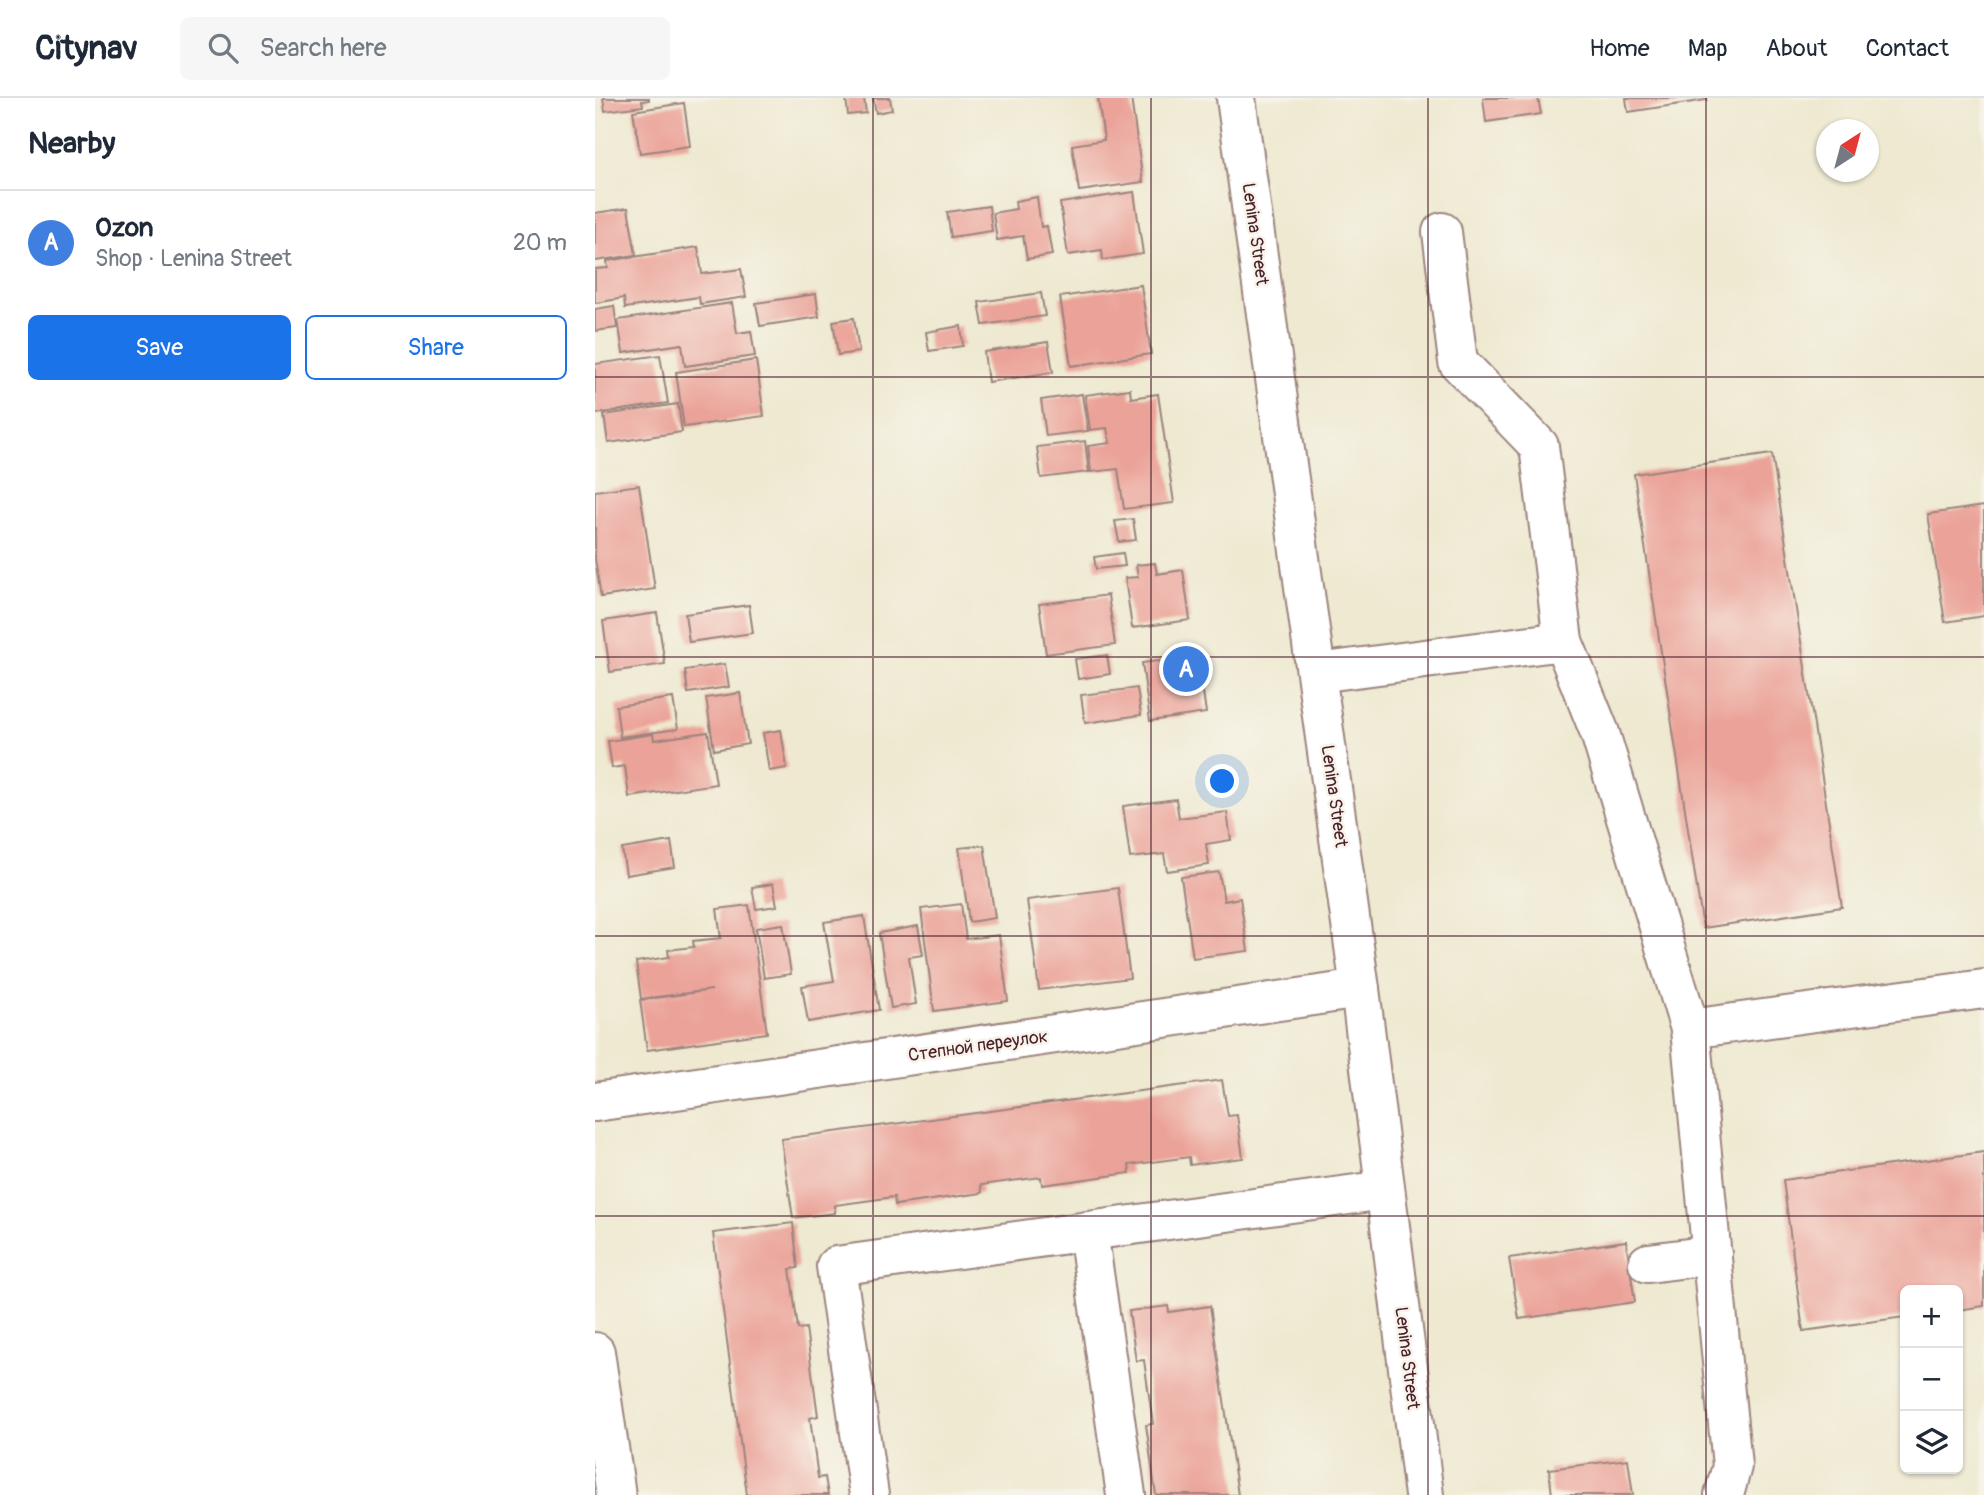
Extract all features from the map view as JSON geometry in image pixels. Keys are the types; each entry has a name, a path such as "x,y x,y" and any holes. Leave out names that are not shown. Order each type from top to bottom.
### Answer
{"street":[{"name":"Lenina Street","path":"1236,98 1360,989 1424,1495"},
{"path":"1442,232 1458,362 1539,446 1563,641 1600,733 1690,1029 1733,1466 1724,1495"},
{"path":"1317,673 1563,641"},
{"name":"Степной переулок","path":"595,1102 1360,989"},
{"path":"1690,1029 1984,989"},
{"path":"869,1495 836,1266 1385,1190"},
{"path":"1088,1231 1126,1495"},
{"path":"1649,1263 1712,1255"},
{"path":"595,1352 616,1495"}],"building":[{"path":"603,98 649,100 642,101 643,106 605,111"},
{"path":"846,98 864,98 866,113 848,115"},
{"path":"873,98 890,98 892,110 876,113"},
{"path":"1098,98 1131,98 1143,182 1079,191 1072,145 1104,140"},
{"path":"1483,98 1538,98 1541,114 1486,122"},
{"path":"1626,98 1707,98 1707,100 1628,112"},
{"path":"684,103 690,146 640,153 633,111"},
{"path":"1134,192 1143,254 1103,260 1102,250 1068,255 1060,203"},
{"path":"1037,197 1041,227 1047,226 1052,255 1027,259 1023,236 997,240 993,213 1016,209 1015,201"},
{"path":"989,206 992,231 951,237 947,212"},
{"path":"628,208 636,255 595,261 595,213"},
{"path":"698,247 702,274 741,269 746,297 700,304 699,297 625,308 624,298 595,303 595,269 608,268 607,261"},
{"path":"1141,285 1151,354 1071,366 1060,297"},
{"path":"1041,293 1045,316 983,325 979,302"},
{"path":"816,294 819,317 760,326 756,303"},
{"path":"732,303 737,333 751,331 755,356 685,366 682,344 623,353 618,320"},
{"path":"614,306 617,328 595,331 595,309"},
{"path":"854,318 859,352 838,355 833,321"},
{"path":"961,326 963,346 929,351 926,332"},
{"path":"1048,342 1053,372 988,382 984,352"},
{"path":"660,355 668,403 595,414 595,364"},
{"path":"756,360 764,416 684,427 676,372"},
{"path":"1130,389 1131,398 1158,394 1174,503 1124,509 1118,469 1091,472 1088,446 1110,443 1107,428 1090,430 1085,395"},
{"path":"1082,394 1088,431 1046,436 1041,400"},
{"path":"678,404 682,432 608,443 604,415"},
{"path":"1085,441 1089,472 1041,478 1037,447"},
{"path":"1772,454 1842,907 1703,928 1634,474"},
{"path":"639,485 655,589 601,597 595,559 595,491"},
{"path":"1984,506 1984,616 1945,622 1928,514"},
{"path":"1133,519 1136,540 1119,542 1115,521"},
{"path":"1123,553 1125,566 1096,569 1094,557"},
{"path":"1155,563 1157,574 1183,570 1190,620 1132,628 1125,578 1138,577 1136,565"},
{"path":"1108,595 1115,645 1046,654 1039,604"},
{"path":"749,605 753,633 689,642 685,614"},
{"path":"657,613 665,664 610,672 603,621"},
{"path":"1107,655 1110,674 1078,679 1075,659"},
{"path":"1198,656 1206,713 1150,721 1142,663"},
{"path":"725,664 729,687 688,693 685,670"},
{"path":"1137,688 1141,715 1085,723 1081,695"},
{"path":"740,693 748,744 714,750 706,698"},
{"path":"673,698 678,729 620,737 616,706"},
{"path":"781,730 787,768 769,771 763,733"},
{"path":"708,732 716,784 629,797 625,766 612,768 608,741 653,734 654,740"},
{"path":"1176,799 1179,818 1227,812 1231,840 1206,844 1209,865 1167,871 1164,854 1130,858 1123,806"},
{"path":"671,841 675,867 626,875 622,849"},
{"path":"984,845 995,918 969,922 959,848"},
{"path":"1219,872 1224,901 1240,898 1248,951 1193,958 1181,877"},
{"path":"773,884 777,906 756,909 752,887"},
{"path":"1118,888 1130,978 1039,990 1027,900"},
{"path":"961,904 966,939 999,935 1008,1001 934,1011 921,909"},
{"path":"749,905 767,1033 647,1050 640,1000 712,990 641,999 636,962 669,957 668,950 694,947 693,941 721,938 717,909"},
{"path":"864,916 879,1010 808,1022 802,986 834,981 824,922"},
{"path":"783,924 791,974 764,978 756,928"},
{"path":"918,926 923,955 909,957 916,1004 891,1008 879,933"},
{"path":"1222,1080 1228,1116 1237,1115 1243,1158 1190,1165 1189,1157 1129,1165 1130,1173 1042,1185 1041,1177 981,1185 982,1193 895,1205 894,1197 835,1205 835,1213 793,1218 781,1139"},
{"path":"1984,1152 1984,1306 1963,1309 1963,1285 1900,1285 1900,1318 1803,1331 1783,1180"},
{"path":"793,1223 798,1268 790,1269 798,1329 806,1328 818,1416 810,1418 818,1478 825,1477 828,1495 747,1495 713,1233"},
{"path":"1626,1241 1635,1302 1519,1319 1509,1258"},
{"path":"1168,1306 1169,1312 1210,1306 1238,1495 1156,1495 1146,1425 1153,1424 1144,1360 1136,1361 1129,1311"},
{"path":"1628,1459 1633,1495 1552,1495 1549,1469"}],"place":[{"name":"Ozon","path":"1186,669"}]}
